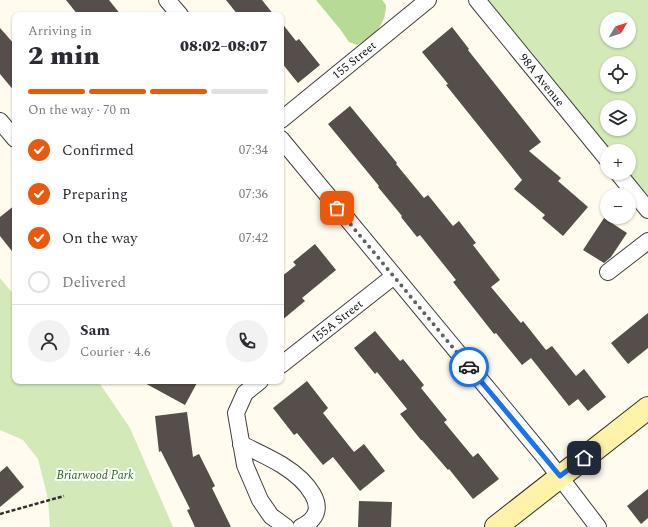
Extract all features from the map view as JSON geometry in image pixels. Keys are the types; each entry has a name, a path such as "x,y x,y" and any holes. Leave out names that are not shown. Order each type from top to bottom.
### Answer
{"main road":[{"path":"496,527 648,408"}],"street":[{"path":"167,0 177,12"},
{"name":"155 Street","path":"284,118 428,0"},
{"name":"98A Avenue","path":"477,0 600,150"},
{"path":"0,121 12,136"},
{"path":"284,143 560,476 598,527"},
{"path":"624,180 648,210"},
{"path":"608,272 648,241"},
{"name":"155A Street","path":"284,363 394,276"},
{"path":"256,384 245,392 236,413 245,464 260,500 271,516 286,527"},
{"path":"241,444 283,466 303,482 316,498 318,509 317,514 314,518 301,527"}],"path":[{"path":"0,514 64,496"}],"green space":[{"path":"316,0 382,0 386,5 384,18 374,34 357,45 349,42"},
{"path":"484,0 648,0 648,204 629,180 636,180 636,144 601,144"},
{"name":"Briarwood Park","path":"0,278 12,292 12,384 100,384 130,428 173,527 50,527 48,499 38,459 23,440 0,430"}],"building":[{"path":"66,0 109,0 119,12 76,12"},
{"path":"226,0 262,0 272,12 236,12"},
{"path":"284,26 296,41 299,39 320,65 298,83 284,66"},
{"path":"452,27 469,49 468,50 541,142 529,151 561,178 558,181 588,207 563,236 542,218 545,215 514,189 522,180 446,85 448,84 422,52"},
{"path":"0,28 12,42 12,88 0,74"},
{"path":"350,106 424,198 428,195 453,226 459,221 476,243 473,245 500,280 491,287 521,323 523,321 546,350 552,346 576,376 584,369 606,397 588,411 578,399 569,406 531,358 522,365 496,333 494,334 453,282 456,280 420,235 417,237 378,187 379,186 328,124"},
{"path":"12,207 12,251 0,236 0,217"},
{"path":"600,224 613,224 627,233 611,257 604,263 583,250"},
{"path":"315,244 336,270 302,298 305,301 284,318 284,275 296,265 293,262"},
{"path":"648,313 648,348 628,364 611,343"},
{"path":"375,331 400,361 403,359 424,385 421,388 447,420 444,422 473,457 478,453 499,479 473,499 449,469 448,470 421,440 400,414 407,409 377,372 375,374 354,348"},
{"path":"307,381 328,408 323,413 354,452 364,444 385,471 360,491 333,457 323,465 297,433 294,435 273,408"},
{"path":"146,384 196,384 185,405"},
{"path":"187,412 193,457 199,454 215,486 212,488 231,527 195,527 187,510 190,509 161,451 159,452 155,416"},
{"path":"7,466 24,487 0,507 0,472"},
{"path":"648,489 648,518 641,524 627,506"},
{"path":"359,501 392,502 391,527 358,527"}],"way so far":[{"path":"337,208 469,367"}],"route":[{"path":"469,367 560,476 584,458"}]}
